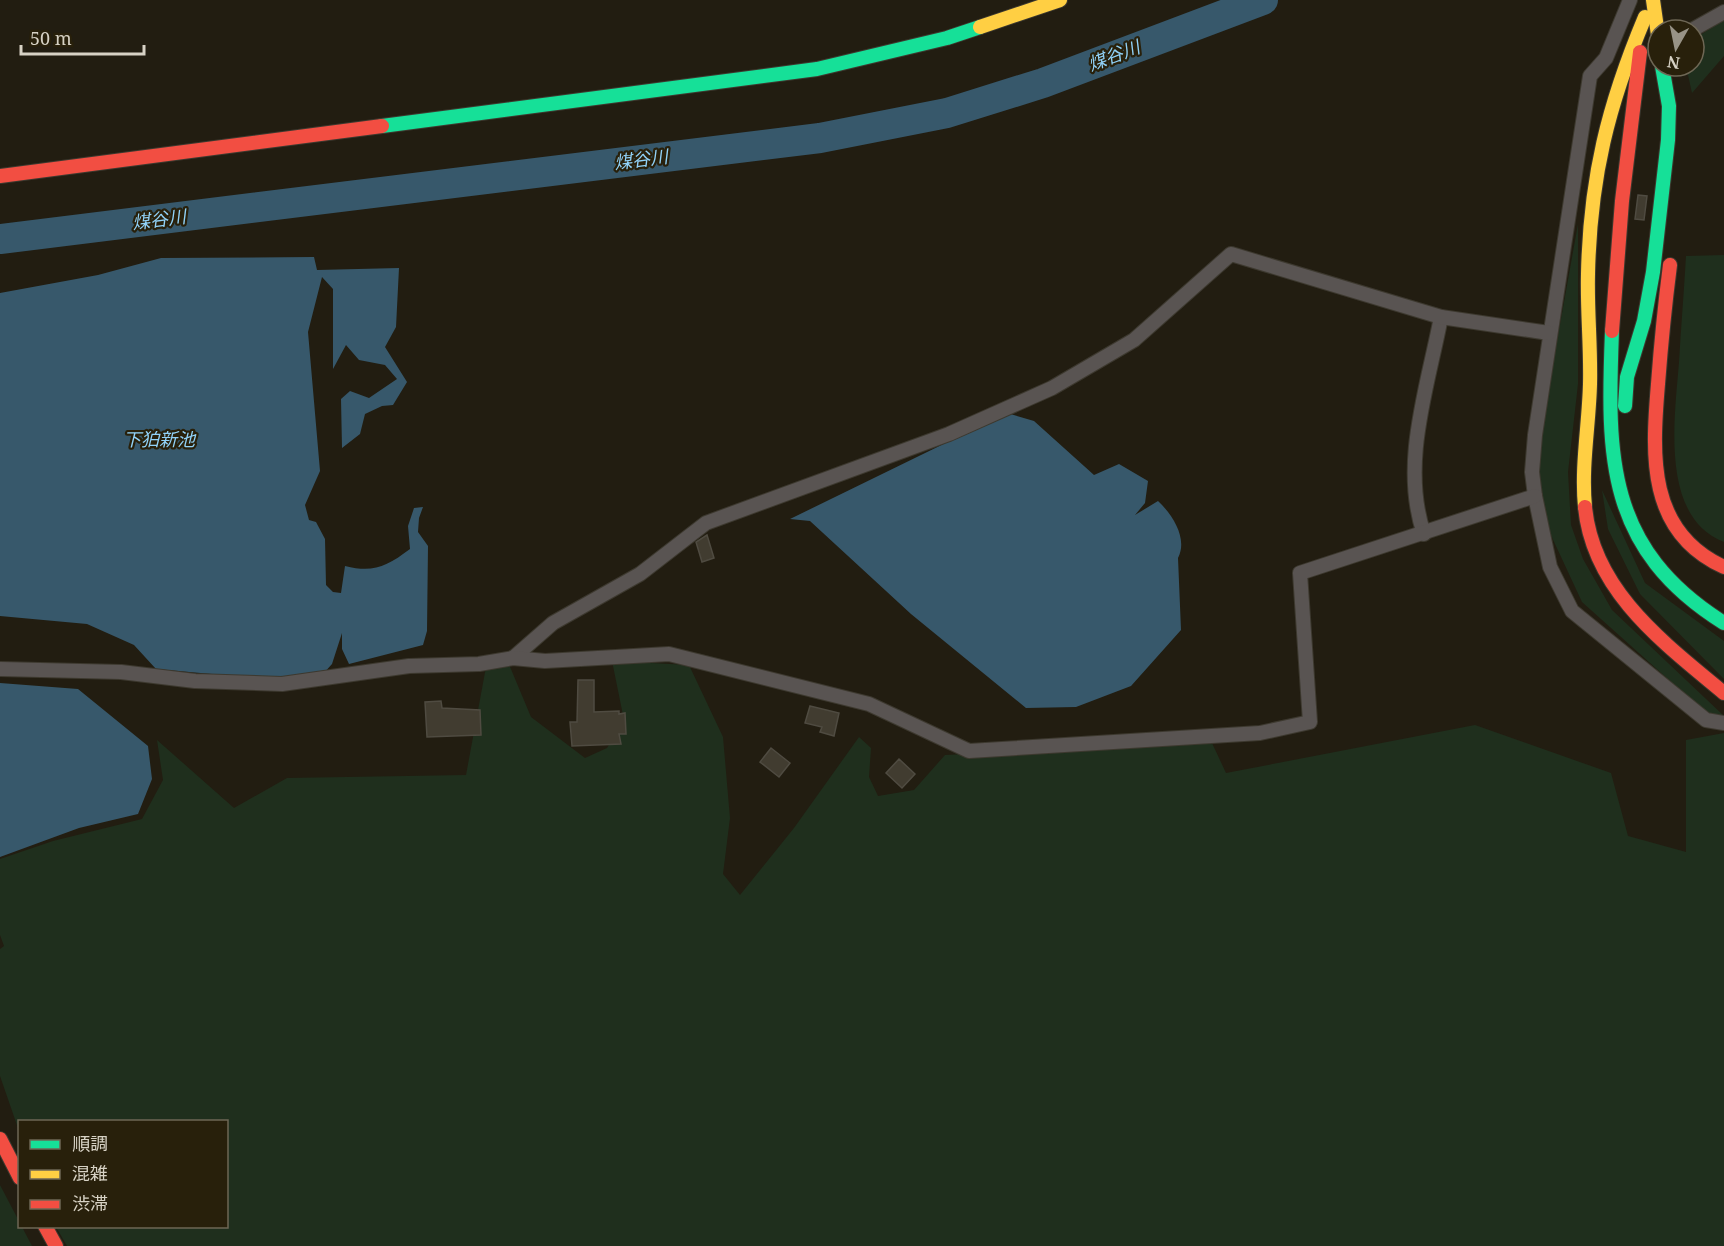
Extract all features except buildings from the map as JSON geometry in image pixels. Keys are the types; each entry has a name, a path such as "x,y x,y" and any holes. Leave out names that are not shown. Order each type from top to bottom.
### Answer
{"main road":[{"path":"0,176 817,69 937,40 1060,0"},
{"path":"1650,0 1650,16 1613,293 1609,414 1612,462 1622,502 1638,536 1655,561 1677,588 1724,623"},
{"path":"1590,384 1588,262 1600,148 1624,58 1650,16"},
{"path":"1624,58 1590,384 1583,476 1584,505 1598,558 1633,611 1661,639 1724,693"},
{"path":"1646,517 1632,485 1624,419 1626,377 1644,321 1656,250 1668,140 1669,106 1663,78"},
{"path":"1674,78 1683,116"},
{"path":"1672,247 1656,410 1655,463 1658,488 1674,524 1688,542 1704,558 1724,567"},
{"path":"1666,553 1700,588 1724,605"},
{"path":"0,1139 18,1174"},
{"path":"46,1228 56,1246"}],"street":[{"path":"1630,0 1606,58 1590,76 1549,333 1532,471 1535,496 1550,567 1572,610 1706,720 1724,723"},
{"path":"1706,22 1724,12"},
{"path":"1606,58 1624,58"},
{"path":"513,658 553,623 640,574 706,523 950,434 1052,388 1134,340 1231,254 1441,317 1549,333"},
{"path":"1424,534 1417,512 1414,456 1441,317"},
{"path":"0,669 121,672 195,681 282,684 409,666 479,663 513,658 546,661 669,654 869,704 969,751 1260,733 1310,722 1300,573 1535,496"}],"green space":[{"path":"1724,20 1724,56 1706,77 1706,31"},
{"path":"1689,78 1705,78 1692,93"},
{"path":"1578,224 1578,384 1568,472 1571,525 1583,559 1612,610 1724,716 1707,714 1582,602 1549,531 1538,477 1540,436"},
{"path":"1724,255 1724,542 1703,529 1689,511 1680,488 1674,436 1686,256"},
{"path":"1602,490 1645,583 1724,641 1724,679 1640,594 1608,529"},
{"path":"612,661 689,665 723,737 730,818 723,874 740,895 794,828 859,737 871,748 869,777 878,796 914,790 945,755 1212,743 1226,773 1475,725 1611,773 1628,836 1686,852 1686,740 1724,733 1724,1246 67,1246 57,1228 228,1228 228,1120 18,1120 18,1128 0,1076 0,949 4,946 0,935 0,859 53,841 142,819 163,780 157,740 234,808 287,778 466,775 486,667 508,662 531,717 585,758 607,748 624,720"},
{"path":"0,1185 18,1219 18,1228 23,1228 32,1246 0,1246"}],"water":[{"name":"下狛新池","path":"314,257 317,270 399,268 396,327 385,347 407,382 393,405 382,406 365,414 360,434 342,448 341,399 350,391 369,398 397,379 385,365 359,360 346,345 333,369 333,289 322,277 308,332 320,471 305,505 309,520 316,522 325,539 326,585 333,592 341,593 345,566 364,569 379,567 410,549 408,526 414,508 423,507 418,532 428,546 427,631 423,645 349,664 342,649 342,633 332,664 323,674 277,680 156,669 134,645 87,624 0,616 0,293 98,275 161,258"},
{"path":"1007,413 1034,421 1094,475 1119,464 1148,481 1145,503 1135,515 1158,501 1174,520 1180,535 1181,551 1178,558 1181,630 1131,686 1076,707 1026,708 911,614 810,521 790,519"},
{"path":"0,683 78,689 148,746 152,779 138,814 79,828 0,857"}],"waterway":[{"name":"煤谷川","path":"0,239 820,138 947,113 1043,83 1263,0"}],"traffic: fast":[{"path":"382,126 817,69 947,38 980,27"},
{"path":"1625,406 1627,377 1644,321 1653,272 1668,140 1669,106 1664,78"},
{"path":"1612,331 1611,419 1614,459 1622,497 1635,531 1656,564 1685,594 1724,623"}],"traffic: slow":[{"path":"980,27 1060,0"},
{"path":"1653,0 1656,18"},
{"path":"1585,507 1585,461 1590,384 1588,274 1593,206 1603,142 1611,112 1645,17"}],"traffic: jam":[{"path":"1612,331 1622,201 1640,52"},
{"path":"0,176 382,126"},
{"path":"1670,265 1656,411 1656,464 1660,489 1668,512 1680,534 1699,552 1724,567"},
{"path":"1585,507 1591,537 1602,564 1617,590 1656,634 1724,693"},
{"path":"0,1139 18,1174"},
{"path":"46,1228 56,1246"}]}
